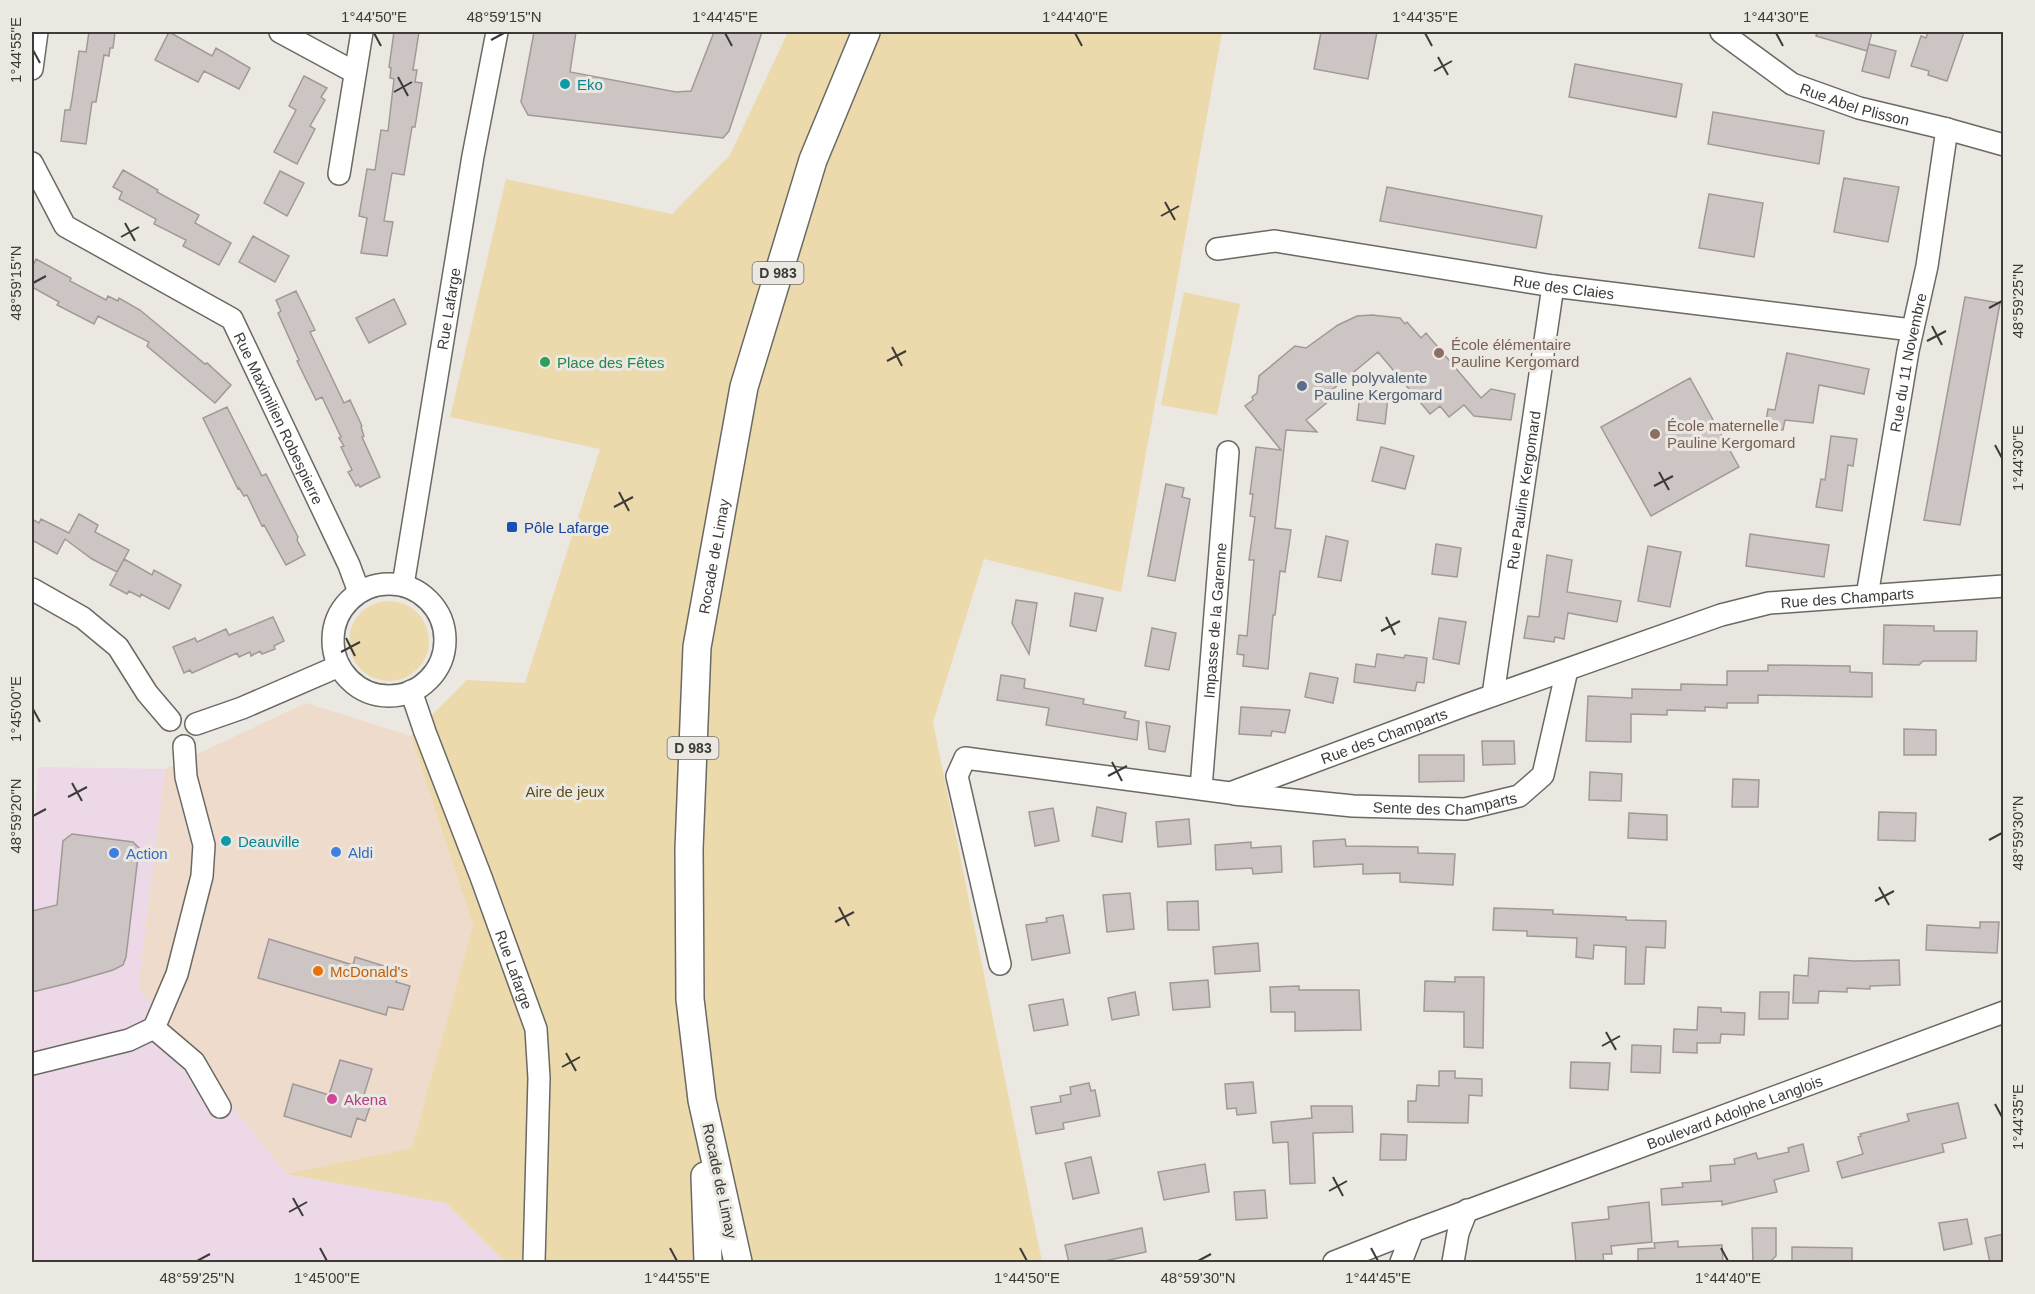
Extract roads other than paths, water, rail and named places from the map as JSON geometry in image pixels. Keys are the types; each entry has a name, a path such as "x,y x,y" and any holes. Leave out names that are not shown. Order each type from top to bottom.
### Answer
{"main road":[{"name":"Rocade de Limay","path":"708,1263 702,1100 690,988 689,849 697,647 744,387 813,160 866,32"},
{"name":"Rocade de Limay","path":"702,1100 738,1263"}],"street":[{"path":"32,69 37,32"},
{"path":"280,32 354,72"},
{"path":"339,174 362,32"},
{"name":"Rue Lafarge","path":"403,585 473,156 497,32"},
{"name":"Rue Abel Plisson","path":"1721,32 1792,84 1859,108 1947,129 2004,146"},
{"name":"Rue du 11 Novembre","path":"1867,596 1912,330 1927,266 1947,129"},
{"name":"Rue Maximilien Robespierre","path":"32,163 65,226 232,320 359,591"},
{"name":"Rue des Claies","path":"1217,249 1275,241 1553,286 1912,330"},
{"name":"Rue Pauline Kergomard","path":"1493,695 1553,286"},
{"name":"Impasse de la Garenne","path":"1201,788 1228,452"},
{"path":"388,583 403,585 417,591 430,601 439,613 444,628 445,644 438,666 424,684 395,696 378,695 362,690 349,680 339,666 333,650 333,633 337,617 346,602 359,591 373,585 388,583"},
{"name":"Rue des Champarts","path":"1230,793 1493,695 1721,615 1769,603 2004,586"},
{"path":"32,589 83,618 117,647 147,693 170,720"},
{"path":"196,724 242,708 339,666"},
{"name":"Sente des Champarts","path":"1230,793 1353,806 1465,809 1519,796 1543,775 1567,670"},
{"name":"Rue Lafarge","path":"411,691 536,1029 538,1078 534,1263"},
{"path":"178,715 189,717 196,724 197,733 193,742 184,746 175,745 168,739 165,729 170,720 178,715"},
{"path":"32,1064 129,1040 154,1028 177,974 202,876 204,845 186,777 184,746"},
{"path":"1000,964 957,776 965,758 1230,793"},
{"name":"Boulevard Adolphe Langlois","path":"1334,1263 1467,1210 2004,1011"},
{"path":"154,1028 194,1062 220,1107"},
{"path":"1456,1259 1458,1233 1467,1210"},
{"path":"1401,1263 1413,1231"}],"place":[{"name":"Eko","path":"565,84"},
{"name":"École élémentaire Pauline Kergomard","path":"1439,353"},
{"name":"Place des Fêtes","path":"545,362"},
{"name":"Salle polyvalente Pauline Kergomard","path":"1302,386"},
{"name":"École maternelle Pauline Kergomard","path":"1655,434"},
{"name":"Pôle Lafarge","path":"512,527"},
{"name":"Deauville","path":"226,841"},
{"name":"Aldi","path":"336,852"},
{"name":"Action","path":"114,853"},
{"name":"McDonald's","path":"318,971"},
{"name":"Akena","path":"332,1099"}],"park label":[{"name":"Aire de jeux","path":"565,791"}]}
